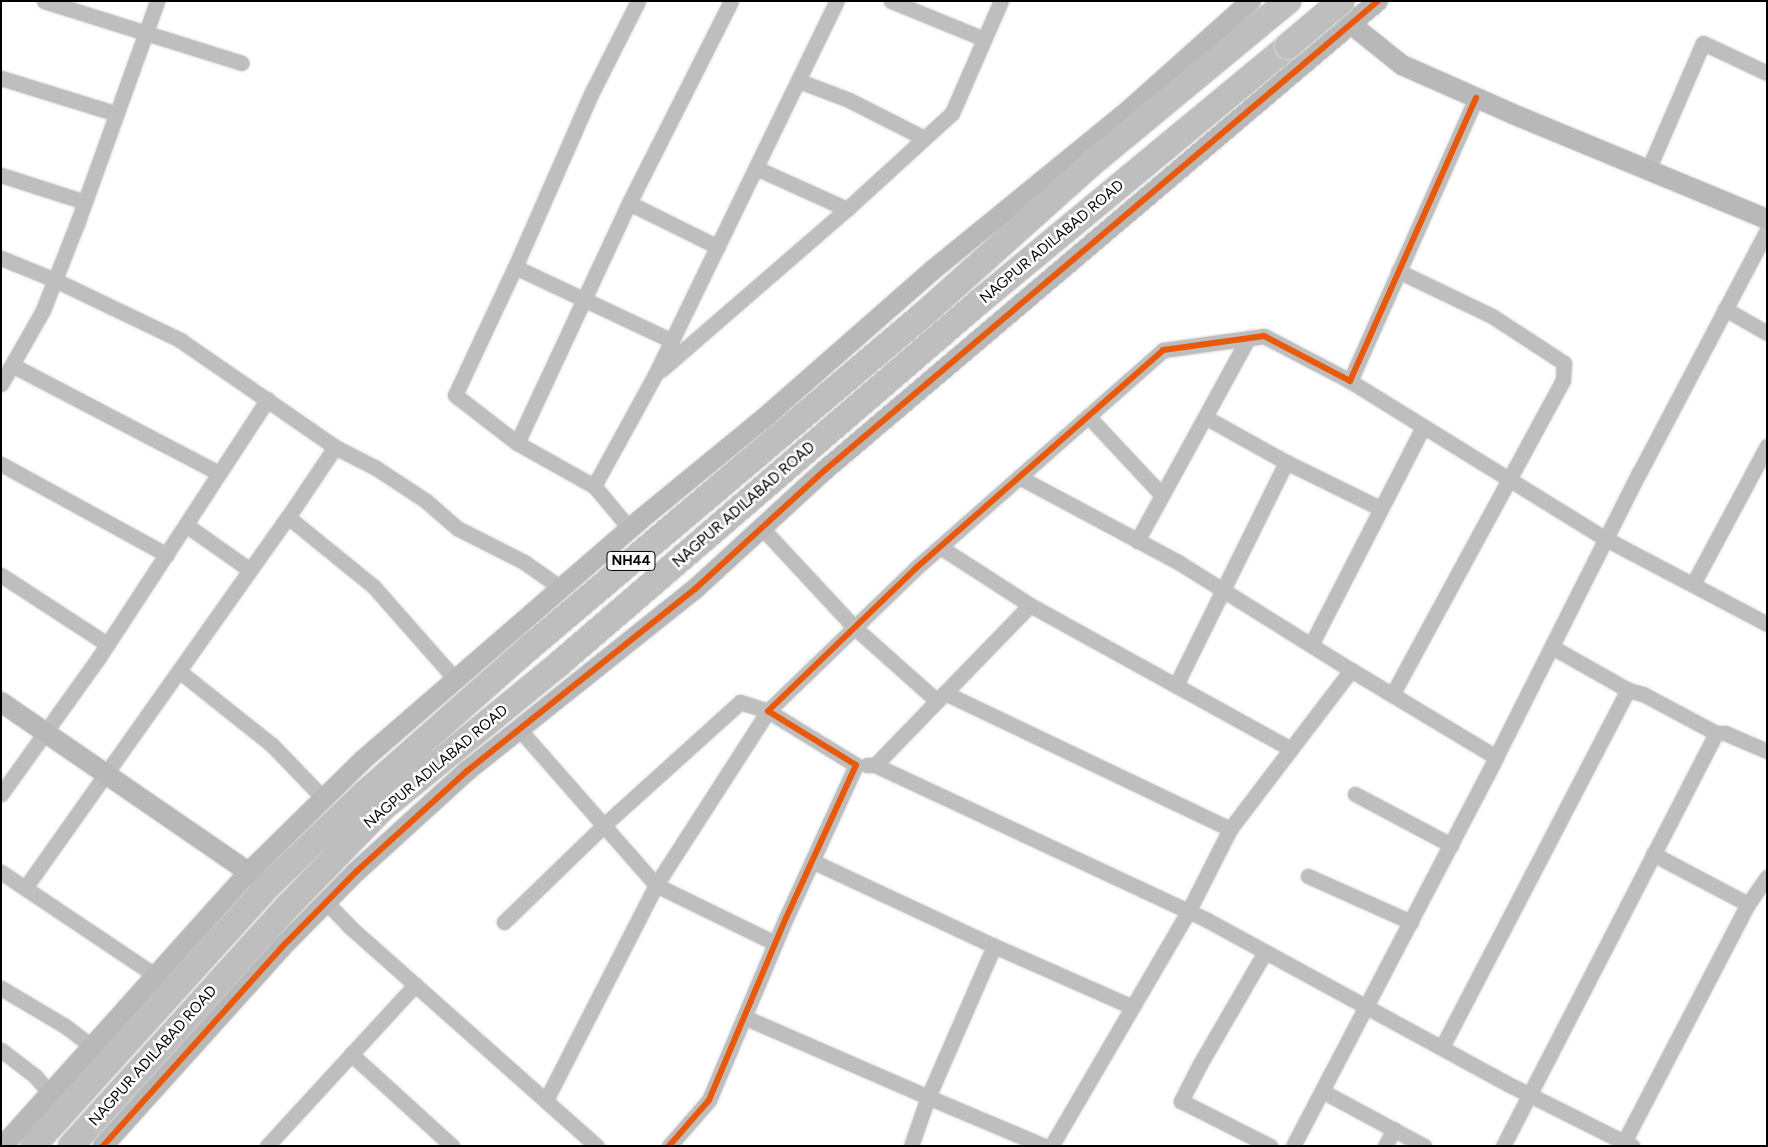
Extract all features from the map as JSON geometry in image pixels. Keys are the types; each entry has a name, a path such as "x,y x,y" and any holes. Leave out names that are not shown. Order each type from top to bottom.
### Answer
{"highway":[{"name":"NAGPUR ADILABAD ROAD","path":"33,1146 259,879 365,793 530,647 925,313 1260,10 1288,1"},
{"name":"NAGPUR ADILABAD ROAD","path":"71,1146 297,914 383,808 560,663 979,302 1288,46 1344,8"}],"street":[{"path":"44,1 145,35 242,63"},
{"path":"1,384 43,310 85,202 157,1"},
{"path":"630,529 594,486 517,443 454,395 515,267 591,94 638,1"},
{"path":"517,443 585,301 629,203 731,1"},
{"path":"594,486 655,375 838,1"},
{"path":"891,1 984,40"},
{"path":"655,375 847,209 952,113 1001,1"},
{"path":"103,1146 297,914 326,902 357,871 467,771 695,589 825,470 898,410 1005,316 1344,8 1378,1"},
{"path":"1344,8 1357,29 1402,65 1476,98 1767,219"},
{"path":"3,1146 155,976 259,879 323,798 561,588 769,414 933,270 1129,110 1260,10"},
{"path":"1648,170 1703,43 1767,73"},
{"path":"1,78 117,114"},
{"path":"799,81 849,100 924,138"},
{"path":"1350,381 1476,98"},
{"path":"756,168 847,209"},
{"path":"1,175 85,202"},
{"path":"629,203 718,247"},
{"path":"1293,1146 1368,1006 1606,539 1767,230"},
{"path":"1,258 55,280 180,340 335,446 385,473 426,501 457,528 524,562 561,588"},
{"path":"515,267 672,341"},
{"path":"1392,695 1563,380 1564,363 1492,316 1398,271"},
{"path":"1725,309 1767,333"},
{"path":"546,1100 656,885 768,711 940,547 1163,350 1264,336 1350,381 1606,539 1767,624"},
{"path":"1137,541 1248,338"},
{"path":"12,365 219,473"},
{"path":"1,794 107,644 268,399"},
{"path":"1088,416 1162,495"},
{"path":"1205,417 1286,462 1380,508"},
{"path":"1311,645 1423,427"},
{"path":"25,888 288,518 335,446"},
{"path":"1693,584 1767,446"},
{"path":"1176,685 1286,462"},
{"path":"1,464 167,555"},
{"path":"1019,477 1178,562 1222,591 1496,757"},
{"path":"288,518 374,587 456,679"},
{"path":"186,525 250,570"},
{"path":"762,528 854,627 941,697 1230,829"},
{"path":"940,547 1030,605 1291,749"},
{"path":"1,575 107,644"},
{"path":"875,765 1030,605"},
{"path":"1552,646 1628,690 1643,694 1716,733 1725,733 1767,751"},
{"path":"560,663 576,683"},
{"path":"1051,1146 1188,912 1230,829 1351,670"},
{"path":"179,671 272,745 323,798"},
{"path":"1442,1048 1628,690"},
{"path":"1,702 259,879 297,914"},
{"path":"504,922 604,826 740,702 768,711 856,765 875,765 1188,912 1368,1006 1529,1095 1628,1144 1748,904 1765,884"},
{"path":"519,729 656,885 775,943"},
{"path":"1503,1146 1716,733"},
{"path":"669,1146 708,1100 775,943 856,765"},
{"path":"1355,794 1450,845"},
{"path":"1653,854 1748,904"},
{"path":"812,860 994,946 1132,1007"},
{"path":"1,872 155,976"},
{"path":"1308,876 1411,922"},
{"path":"326,902 350,927 598,1146"},
{"path":"911,1146 928,1097 994,946"},
{"path":"1266,952 1200,1064 1181,1101 1270,1146"},
{"path":"268,1146 415,985"},
{"path":"1,988 65,1026 92,1046"},
{"path":"744,1017 1044,1146"},
{"path":"1,1050 35,1076 50,1093"},
{"path":"351,1054 452,1146"},
{"path":"1322,1091 1424,1146"},
{"path":"1385,1146 1394,1129"}],"cycle path":[{"path":"103,1146 281,948 357,871 467,771 695,589 825,470 1378,1"},
{"path":"669,1146 709,1100 786,918 856,765 768,711 916,568 1163,350 1264,336 1350,381 1476,98"}]}
